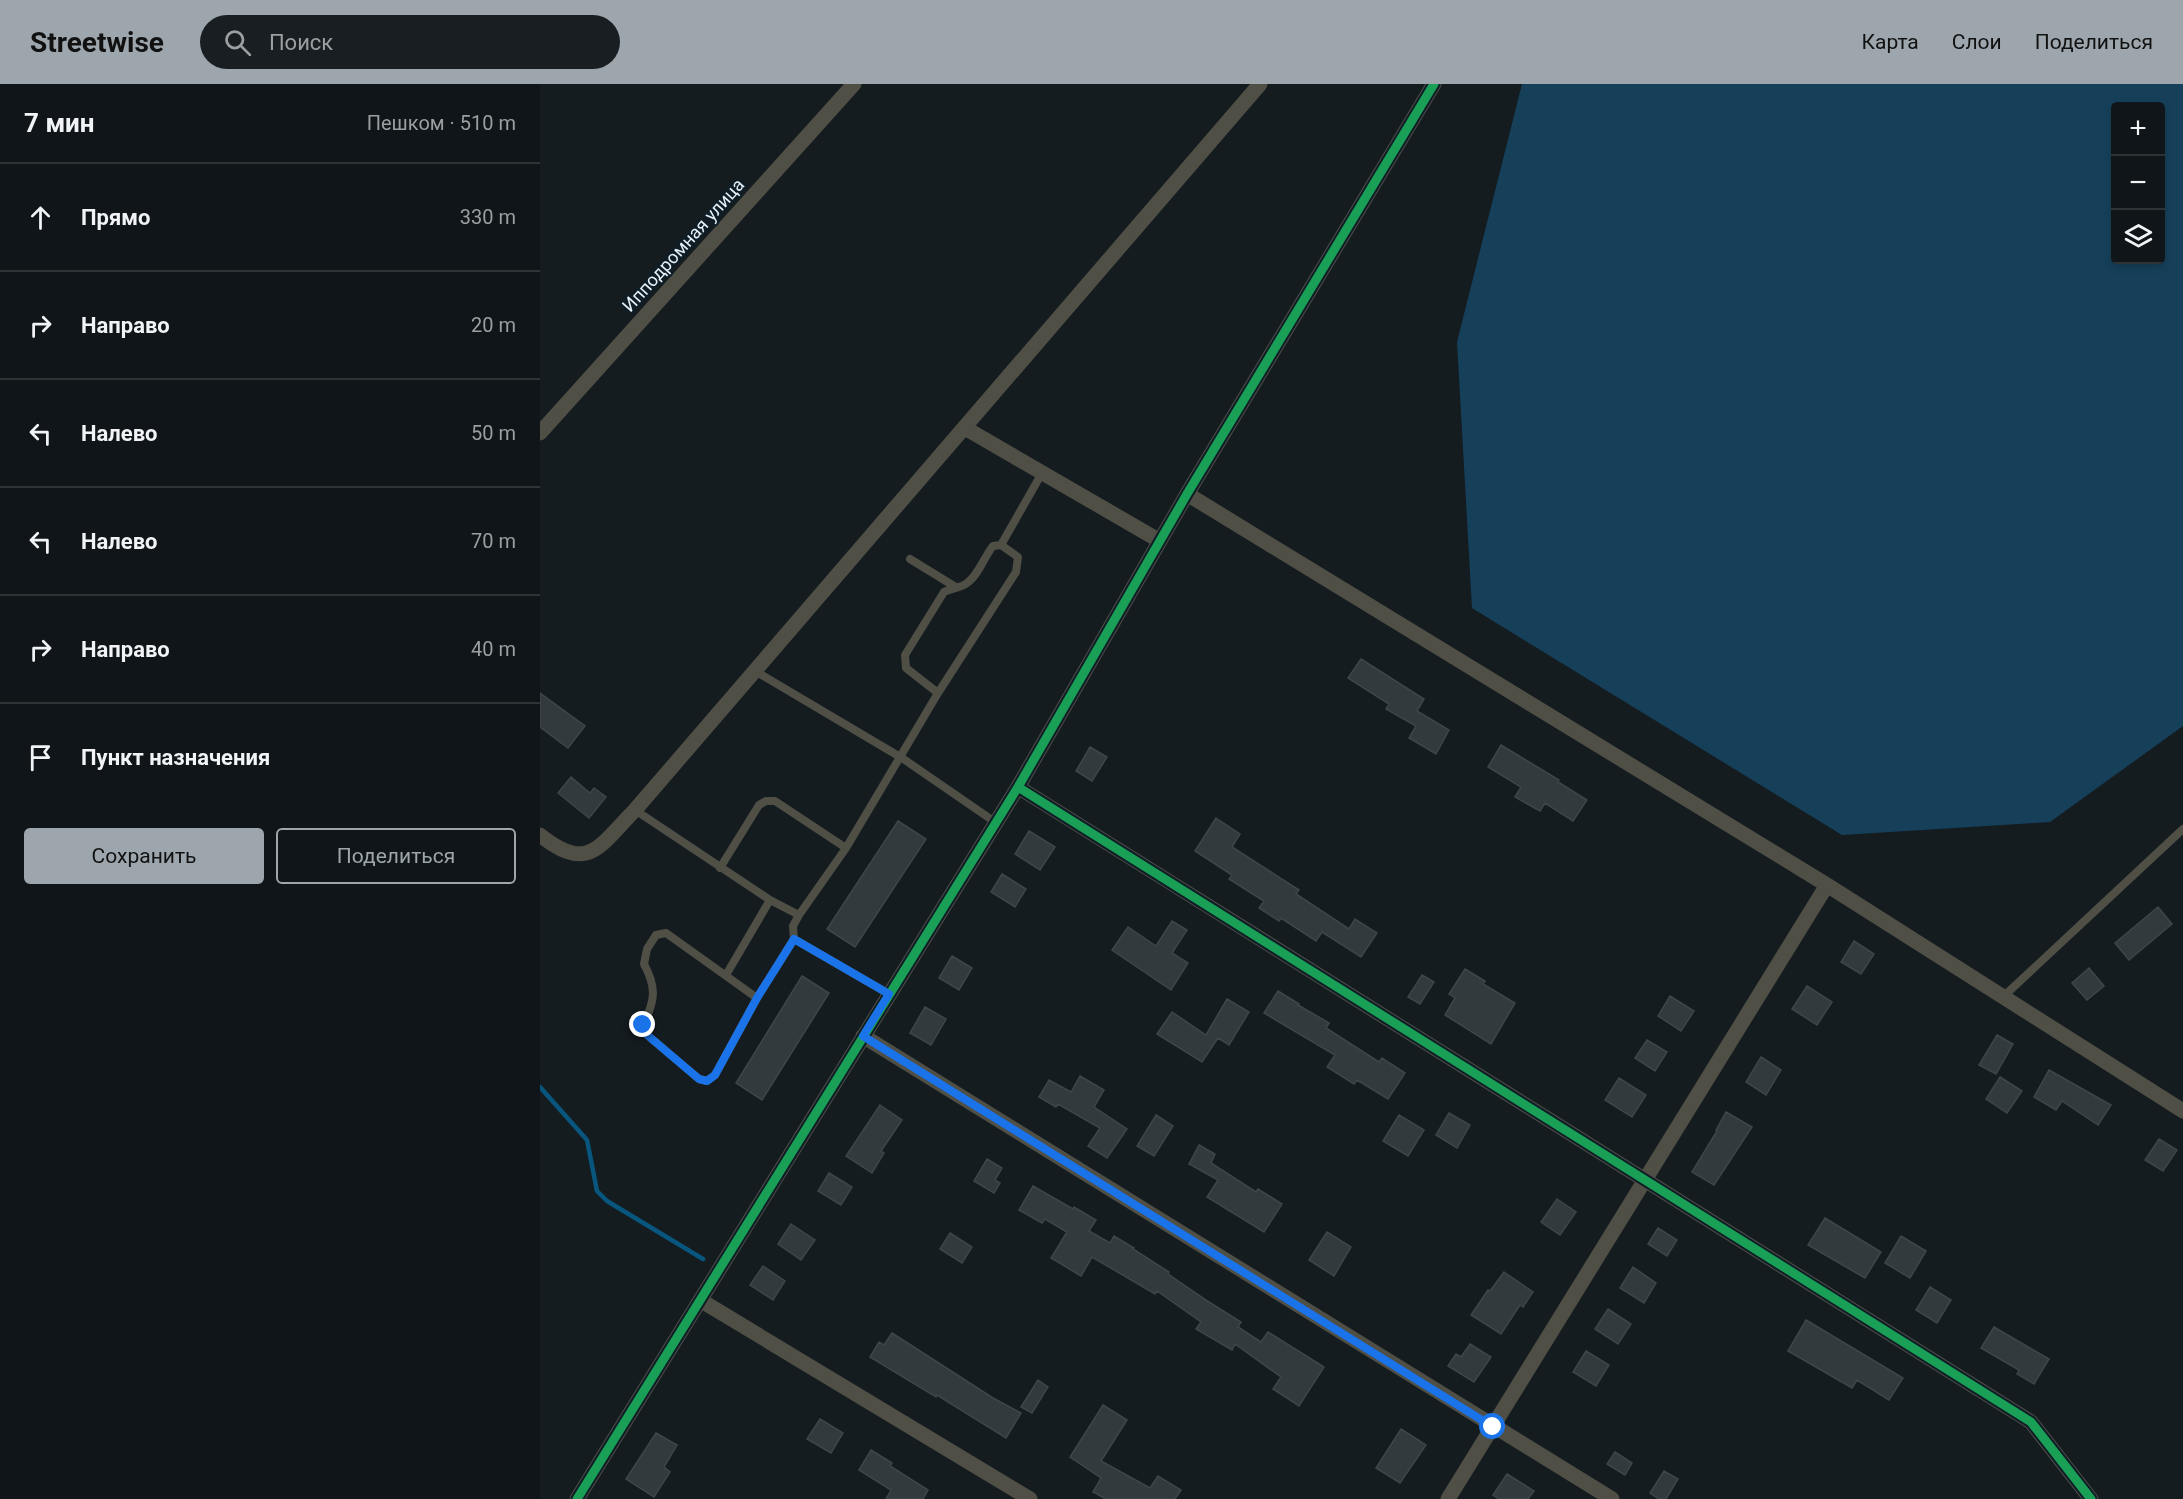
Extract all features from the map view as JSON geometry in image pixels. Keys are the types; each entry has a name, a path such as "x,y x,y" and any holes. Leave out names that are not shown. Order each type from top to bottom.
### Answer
{"street":[{"name":"Ипподромная улица","path":"540,433 854,84"},
{"path":"540,835 556,848 573,855 584,855 593,852 635,810 1260,84"},
{"path":"577,1499 1018,787 1187,494 1434,84"},
{"path":"964,428 1160,541"},
{"path":"1187,494 1827,885 2183,1111"},
{"path":"1018,787 2031,1422 2091,1499"},
{"path":"1448,1499 1827,885"},
{"path":"863,1036 1612,1499"},
{"path":"700,1300 1030,1499"}],"lane":[{"path":"1001,545 1042,473"},
{"path":"757,998 666,933 656,935 647,949 644,964 651,977 654,993 651,1010 643,1025 646,1034 699,1079 707,1081 715,1075 757,998 794,939 793,926 799,915 846,848 939,693 1016,572 1018,557 1001,545 993,546 971,581 964,586 954,586 944,592 905,655 906,668 939,693"},
{"path":"910,559 954,586"},
{"path":"755,671 902,758 995,822"},
{"path":"720,868 759,805 766,801 775,801 846,848"},
{"path":"635,810 720,868 770,900 799,915"},
{"path":"2004,996 2183,829"},
{"path":"726,975 770,900"},
{"path":"794,939 889,994"}],"shaded area":[{"path":"1522,84 2183,84 2183,726 2050,822 1842,835 1472,608 1457,342"}],"building":[{"path":"1361,659 1424,699 1417,711 1449,730 1436,754 1409,738 1416,726 1386,709 1389,704 1348,678"},
{"path":"540,693 585,726 568,748 540,727"},
{"path":"1501,745 1587,800 1573,821 1545,803 1540,811 1515,797 1521,787 1488,767"},
{"path":"1090,747 1107,757 1092,781 1076,771"},
{"path":"571,777 590,793 594,788 606,797 589,818 558,793"},
{"path":"1216,818 1240,834 1232,847 1299,890 1296,894 1349,929 1355,919 1377,933 1361,957 1322,932 1316,941 1281,918 1279,921 1259,908 1264,901 1229,879 1232,875 1195,851"},
{"path":"898,821 926,839 855,947 827,929"},
{"path":"1029,831 1055,847 1040,870 1015,854"},
{"path":"1002,874 1026,889 1015,907 991,892"},
{"path":"2158,907 2172,924 2129,960 2115,943"},
{"path":"1172,921 1187,930 1172,953 1188,963 1171,990 1112,950 1128,927 1156,946"},
{"path":"1854,941 1874,954 1861,974 1841,962"},
{"path":"952,956 972,968 959,990 939,978"},
{"path":"2089,968 2104,986 2087,1000 2072,983"},
{"path":"1465,969 1485,981 1483,984 1515,1003 1491,1044 1445,1015 1455,998 1449,994"},
{"path":"1422,975 1434,982 1420,1004 1408,997"},
{"path":"802,976 829,993 762,1100 736,1083"},
{"path":"1807,986 1832,1002 1817,1025 1792,1009"},
{"path":"1278,991 1329,1023 1326,1028 1379,1062 1382,1058 1405,1073 1388,1099 1357,1080 1354,1084 1327,1067 1335,1055 1264,1013"},
{"path":"1670,996 1694,1011 1681,1031 1658,1016"},
{"path":"1227,999 1249,1012 1229,1045 1218,1038 1202,1062 1157,1034 1172,1012 1206,1035"},
{"path":"925,1007 946,1019 931,1045 910,1033"},
{"path":"1997,1035 2013,1044 1996,1074 1979,1065"},
{"path":"1647,1040 1667,1052 1655,1071 1635,1058"},
{"path":"1761,1057 1781,1070 1766,1095 1746,1082"},
{"path":"2049,1070 2111,1105 2098,1125 2062,1101 2056,1110 2034,1097"},
{"path":"1080,1076 1104,1090 1094,1107 1127,1129 1107,1158 1088,1146 1100,1128 1058,1104 1056,1107 1039,1097 1049,1080 1071,1092"},
{"path":"2000,1077 2022,1091 2007,1113 1986,1099"},
{"path":"1619,1078 1646,1095 1632,1117 1605,1100"},
{"path":"880,1105 902,1120 881,1151 884,1153 872,1173 846,1156"},
{"path":"1726,1112 1752,1127 1714,1185 1692,1172"},
{"path":"1449,1113 1470,1125 1457,1148 1436,1135"},
{"path":"1156,1115 1173,1126 1154,1156 1137,1146"},
{"path":"1399,1115 1424,1130 1408,1156 1383,1141"},
{"path":"2159,1139 2177,1150 2163,1171 2145,1160"},
{"path":"1199,1145 1215,1154 1211,1163 1256,1192 1258,1189 1282,1204 1264,1232 1207,1197 1218,1180 1189,1164"},
{"path":"987,1159 1002,1168 995,1180 1000,1183 994,1193 974,1181"},
{"path":"829,1173 852,1187 841,1205 818,1191"},
{"path":"1033,1186 1096,1220 1089,1231 1110,1243 1114,1236 1134,1248 1169,1272 1168,1274 1241,1322 1238,1327 1261,1342 1268,1332 1324,1367 1299,1406 1273,1389 1281,1377 1235,1344 1232,1350 1196,1329 1201,1322 1157,1291 1155,1294 1092,1257 1081,1276 1051,1258 1067,1232 1045,1219 1042,1223 1019,1210"},
{"path":"1557,1199 1576,1212 1560,1235 1541,1222"},
{"path":"1825,1218 1881,1252 1865,1278 1808,1245"},
{"path":"791,1224 815,1240 801,1260 778,1244"},
{"path":"1658,1228 1677,1240 1667,1256 1648,1244"},
{"path":"1327,1232 1351,1247 1334,1276 1309,1260"},
{"path":"950,1233 972,1247 962,1263 940,1249"},
{"path":"1901,1236 1926,1251 1910,1278 1885,1263"},
{"path":"763,1266 785,1281 773,1300 750,1285"},
{"path":"1633,1267 1656,1283 1644,1303 1620,1288"},
{"path":"1504,1272 1533,1292 1523,1307 1520,1305 1501,1334 1471,1315"},
{"path":"1930,1287 1951,1300 1937,1323 1916,1310"},
{"path":"1608,1309 1631,1324 1618,1344 1595,1329"},
{"path":"1806,1320 1903,1378 1889,1400 1857,1380 1852,1388 1788,1351"},
{"path":"1994,1327 2049,1359 2034,1384 2017,1374 2019,1370 1981,1348"},
{"path":"892,1333 993,1398 1021,1413 1006,1438 870,1357 879,1342 884,1345"},
{"path":"1470,1344 1491,1357 1474,1382 1448,1366 1456,1354 1461,1357"},
{"path":"1586,1351 1609,1365 1596,1386 1573,1372"},
{"path":"1038,1380 1048,1387 1032,1413 1021,1407"},
{"path":"1103,1405 1127,1420 1101,1461 1150,1488 1158,1476 1181,1490 1175,1499 1106,1499 1093,1492 1101,1478 1070,1457"},
{"path":"820,1419 843,1433 831,1453 807,1439"},
{"path":"1401,1429 1426,1445 1400,1483 1376,1468"},
{"path":"656,1433 677,1445 664,1467 670,1472 654,1497 626,1479"},
{"path":"871,1450 892,1463 890,1466 928,1490 923,1499 886,1499 891,1490 859,1470"},
{"path":"1615,1452 1632,1463 1625,1475 1607,1464"},
{"path":"1664,1471 1678,1479 1666,1499 1659,1499 1650,1493"},
{"path":"1507,1474 1534,1491 1528,1499 1499,1499 1493,1495"}],"waterway":[{"path":"540,1087 587,1140 597,1191 607,1201 703,1259"}],"cycle path":[{"path":"577,1499 1018,787 1187,494 1434,84"},
{"path":"1018,787 2031,1422 2091,1499"}],"route":[{"path":"643,1025 646,1034 699,1079 707,1081 715,1075 757,998 794,939 889,994 863,1036 1493,1427"}]}
